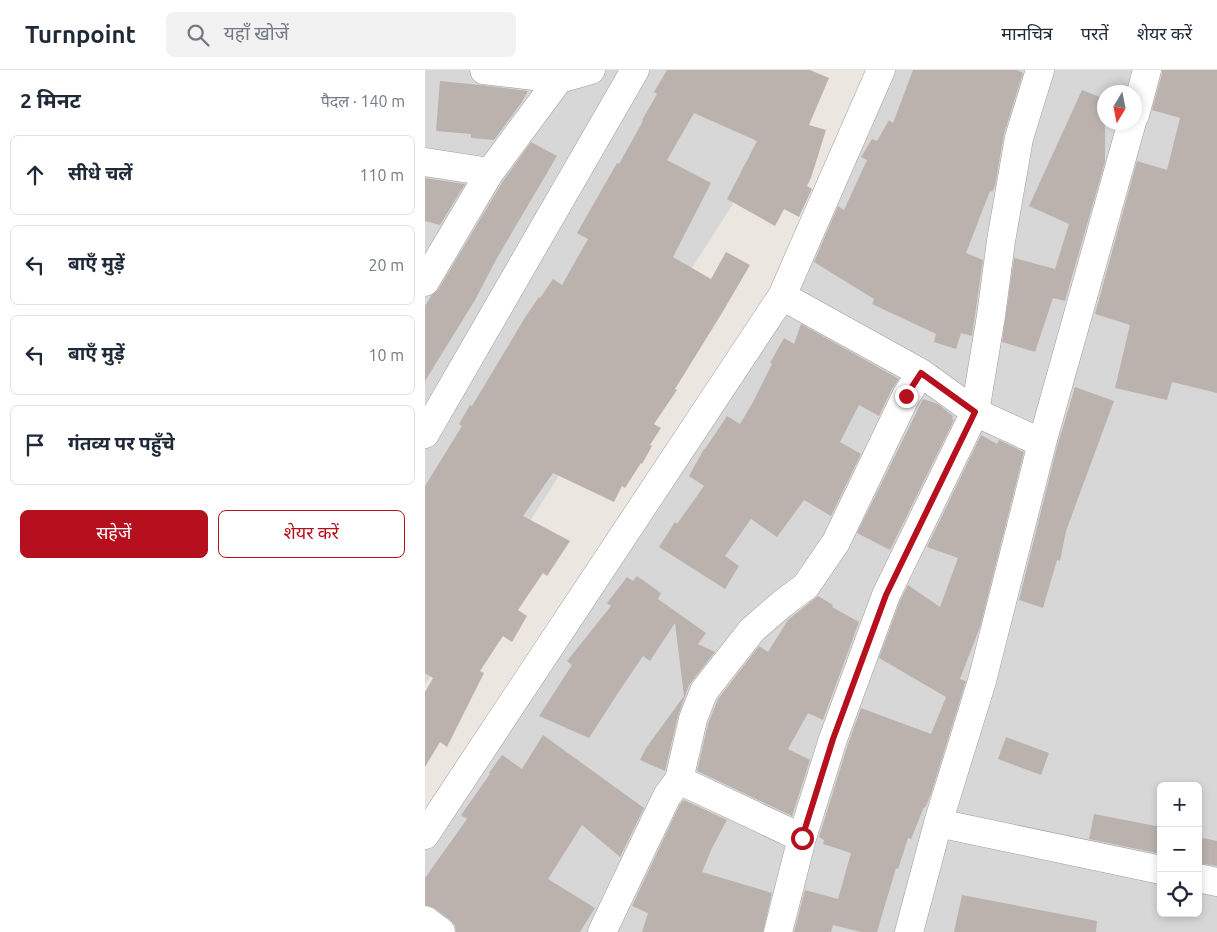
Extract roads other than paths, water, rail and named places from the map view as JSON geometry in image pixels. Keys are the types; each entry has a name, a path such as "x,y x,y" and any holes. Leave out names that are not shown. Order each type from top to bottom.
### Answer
{"street":[{"path":"484,70 559,79 591,70"},
{"path":"425,434 635,70"},
{"path":"425,835 782,296 881,70"},
{"path":"778,932 802,838 833,739 886,595 975,412 1019,138 1040,70"},
{"path":"1142,88 1147,70"},
{"path":"425,282 490,172 559,79"},
{"path":"909,932 938,823 982,681 1042,443 1130,130"},
{"path":"425,162 490,172"},
{"path":"782,296 921,373 975,412 1042,443"},
{"path":"602,932 667,796 679,780 693,719 704,692 751,630 781,604 806,586 836,542 906,396 921,373"},
{"path":"679,780 802,838"},
{"path":"938,823 1157,869"},
{"path":"1202,879 1217,882"},
{"path":"425,920 441,932"}]}
